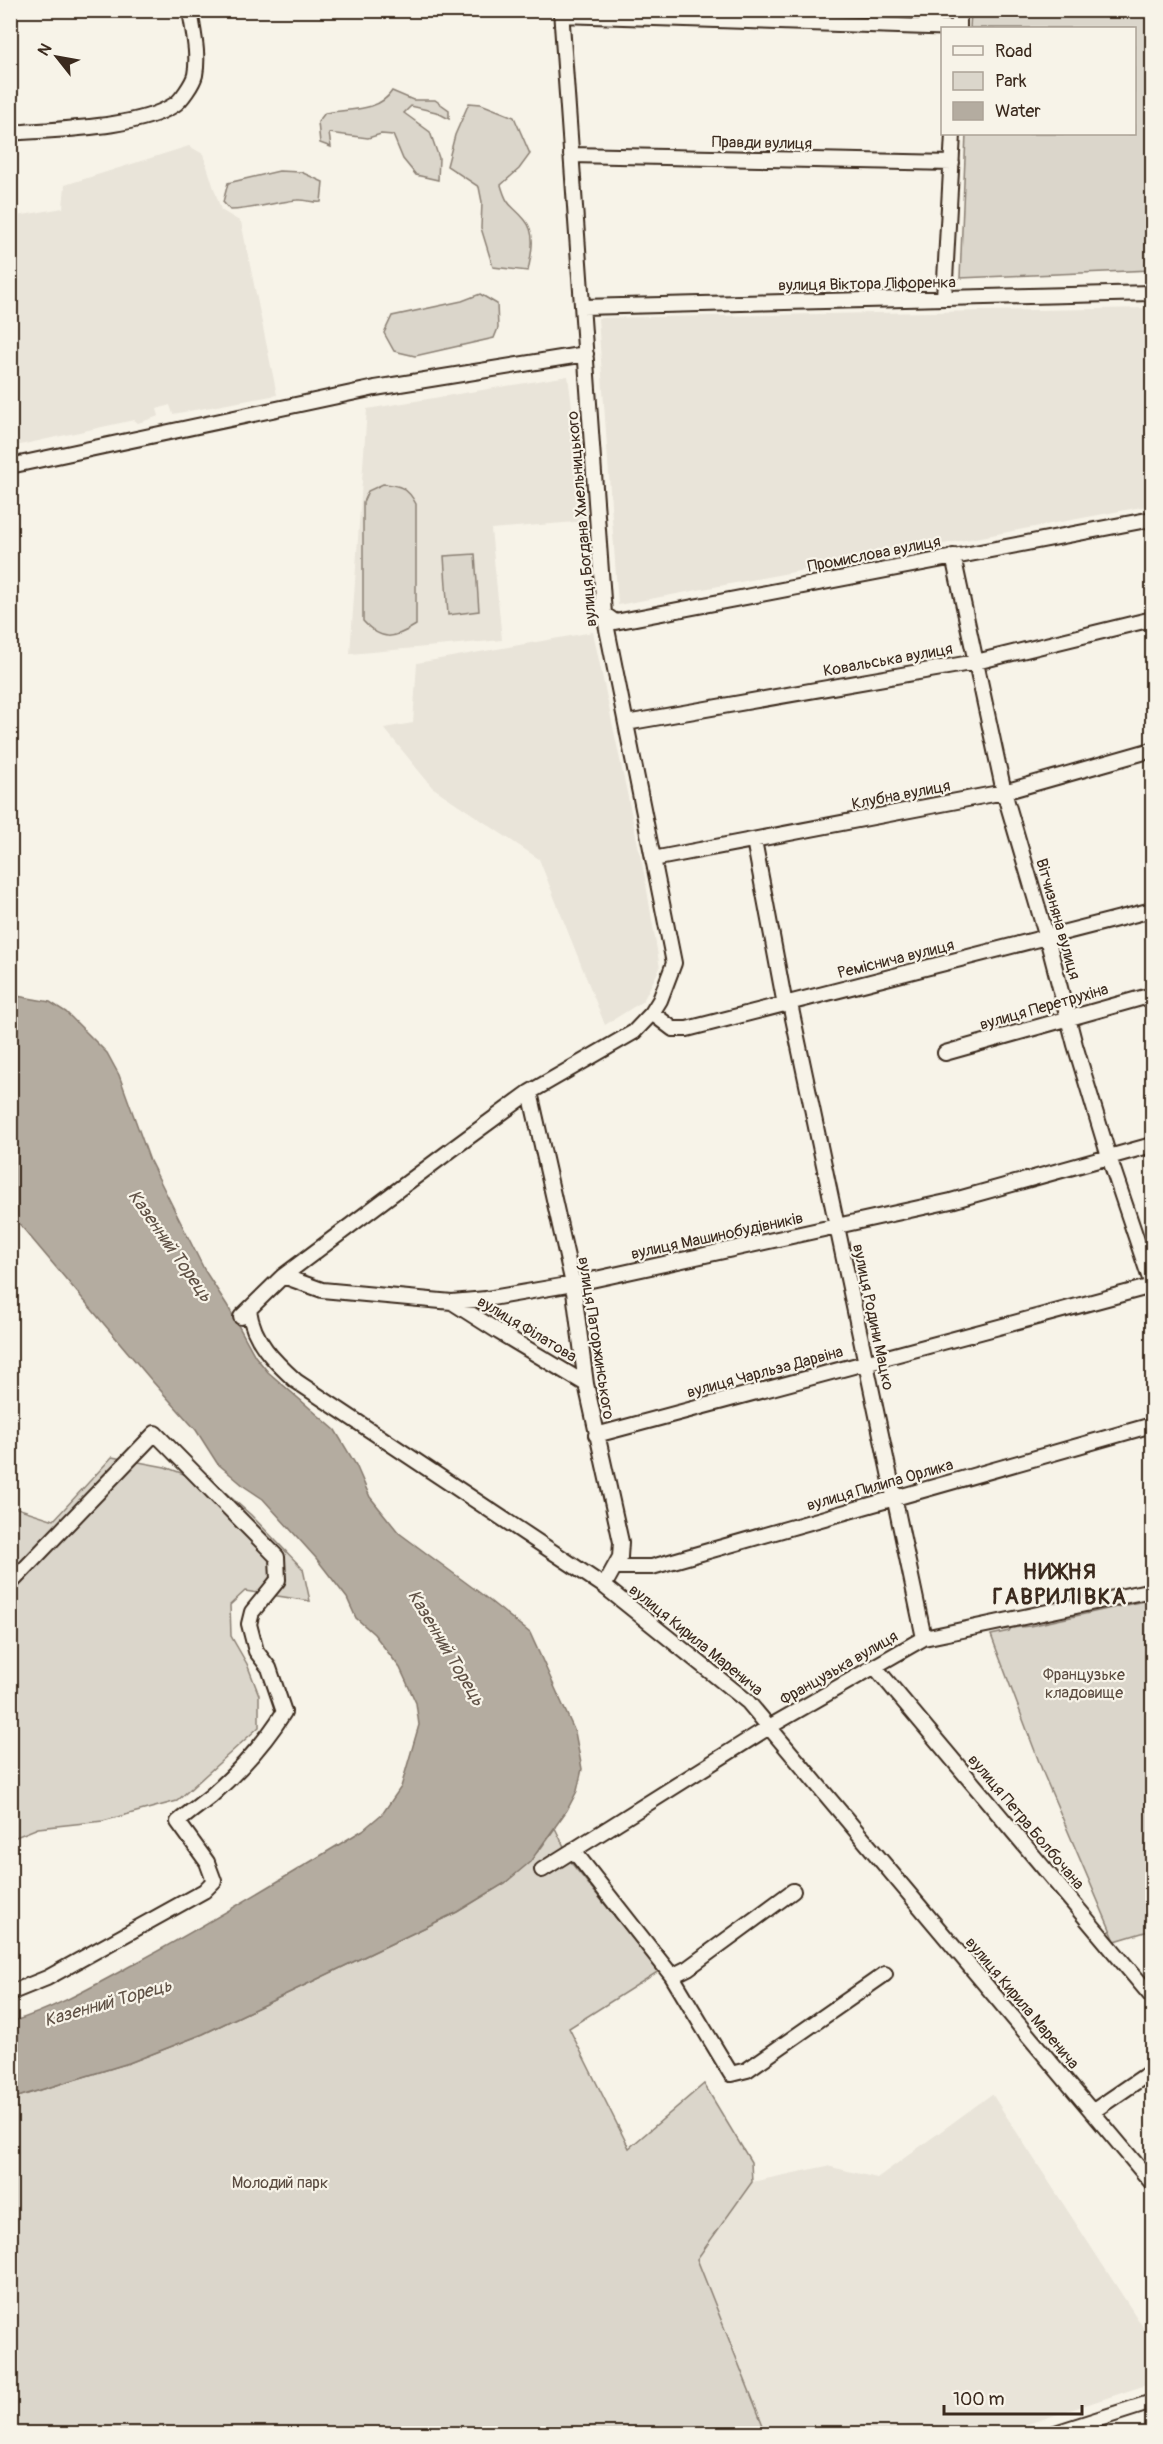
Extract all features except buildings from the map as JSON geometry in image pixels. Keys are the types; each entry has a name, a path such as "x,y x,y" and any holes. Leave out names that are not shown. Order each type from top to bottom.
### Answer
{"street":[{"path":"10,133 107,124 143,118 176,105 195,77 196,49 190,10"},
{"path":"959,10 959,27"},
{"path":"561,13 941,27"},
{"name":"вулиця Богдана Хмельницького","path":"245,1314 283,1276 530,1092 634,1032 652,1013 660,1000 674,963 604,614 561,13"},
{"path":"944,298 953,135"},
{"name":"Правди вулиця","path":"571,155 952,163"},
{"name":"вулиця Віктора Ліфоренка","path":"582,307 1152,293"},
{"path":"10,466 375,388 586,354"},
{"name":"Промислова вулиця","path":"604,614 615,622 1152,519"},
{"name":"Вітчизняна вулиця","path":"953,556 1004,792 1109,1157 1152,1285"},
{"name":"Ковальська вулиця","path":"626,723 976,662 1152,619"},
{"name":"Клубна вулиця","path":"653,859 1004,792 1152,750"},
{"name":"вулиця Родини Мацко","path":"754,840 787,1004 924,1638"},
{"name":"Реміснича вулиця","path":"652,1013 673,1029 687,1029 1152,910"},
{"name":"вулиця Перетрухіна","path":"945,1053 1152,995"},
{"name":"вулиця Паторжинського","path":"530,1092 573,1284 586,1383 621,1542 620,1557 604,1586"},
{"name":"вулиця Машинобудівників","path":"283,1276 322,1290 452,1302 486,1299 573,1284 951,1201 1152,1145"},
{"name":"вулиця Чарльза Дарвіна","path":"596,1435 1152,1285"},
{"name":"вулиця Філатова","path":"452,1302 586,1383"},
{"name":"вулиця Кирила Маренича","path":"245,1314 272,1359 296,1381 604,1586 748,1702 1152,2183"},
{"name":"вулиця Пилипа Орлика","path":"615,1567 652,1567 1152,1425"},
{"path":"10,1584 155,1433 277,1557 278,1580 265,1599 252,1612 249,1624 256,1651 269,1668 284,1712 271,1734 210,1797 178,1822 207,1862 214,1881 204,1891 47,1978 10,1993"},
{"name":"Французька вулиця","path":"542,1870 769,1727 924,1638 1152,1590"},
{"name":"вулиця Петра Болбочана","path":"875,1667 1152,1997"},
{"path":"573,1850 672,1976 731,2074 747,2070 885,1974"},
{"path":"672,1976 688,1968 793,1891"},
{"path":"1092,2112 1152,2071"},
{"path":"1052,2433 1152,2402"}],"shaded area":[{"path":"189,146 203,154 221,210 241,222 277,395 173,414 170,405 157,409 159,416 138,423 134,420 11,447 11,217 63,208 65,185"},
{"path":"1152,308 1152,505 618,605 598,318"},
{"path":"568,376 587,521 491,529 502,640 350,654 367,409"},
{"path":"593,632 645,878 660,968 643,1001 605,1025 539,859 432,787 384,728 413,723 417,663"},
{"path":"992,2094 1152,2341 1152,2383 1001,2433 766,2433 697,2259 752,2182 827,2166 877,2178"}],"green space":[{"path":"971,11 1152,11 1152,270 960,278 966,135 1136,135 1136,27 970,27"},
{"path":"392,91 413,100 435,100 449,110 449,119 436,112 411,106 404,113 430,132 439,158 438,180 416,175 403,159 393,135 381,134 368,138 329,133 331,147 320,143 318,122 325,113 371,106 386,98"},
{"path":"469,103 481,104 514,117 530,154 519,169 501,185 508,202 525,220 531,232 532,245 528,271 493,267 481,228 482,202 479,187 447,166 455,135"},
{"path":"279,171 301,172 323,182 321,202 297,200 230,210 223,202 228,183"},
{"path":"480,294 497,304 498,328 494,338 415,356 394,351 384,333 392,316 462,301"},
{"path":"383,484 403,488 416,504 416,625 401,633 388,636 376,632 363,621 363,502 368,491"},
{"path":"475,554 479,611 448,615 444,556"},
{"path":"112,1457 165,1467 219,1487 251,1515 303,1569 310,1601 245,1591 230,1605 231,1636 247,1664 259,1695 259,1727 177,1801 103,1821 38,1828 11,1839 11,1506 54,1520"},
{"name":"Французьке кладовище","path":"1144,1601 1152,1611 1152,1930 1115,1941 1044,1775 991,1635 1009,1631 1011,1628 1030,1626"},
{"name":"Молодий парк","path":"555,1828 573,1865 659,1971 569,2028 629,2148 704,2084 751,2162 752,2182 697,2259 766,2433 11,2434 11,2099 129,2063 203,2034 457,1912 505,1883 541,1848"}],"water":[{"name":"Казенний Торець","path":"17,996 50,1002 66,1012 107,1053 119,1075 150,1161 205,1271 255,1356 268,1372 335,1430 356,1465 370,1497 399,1533 530,1633 575,1732 582,1769 577,1791 567,1810 530,1862 505,1883 457,1912 203,2034 129,2063 11,2099 11,2022 59,2003 134,1964 363,1830 383,1813 401,1787 419,1725 416,1703 400,1668 374,1634 356,1618 347,1598 316,1558 263,1499 217,1463 196,1430 11,1214 10,997"}],"district":[{"name":"НИЖНЯ ГАВРИЛІВКА","path":"1060,1584"}]}
